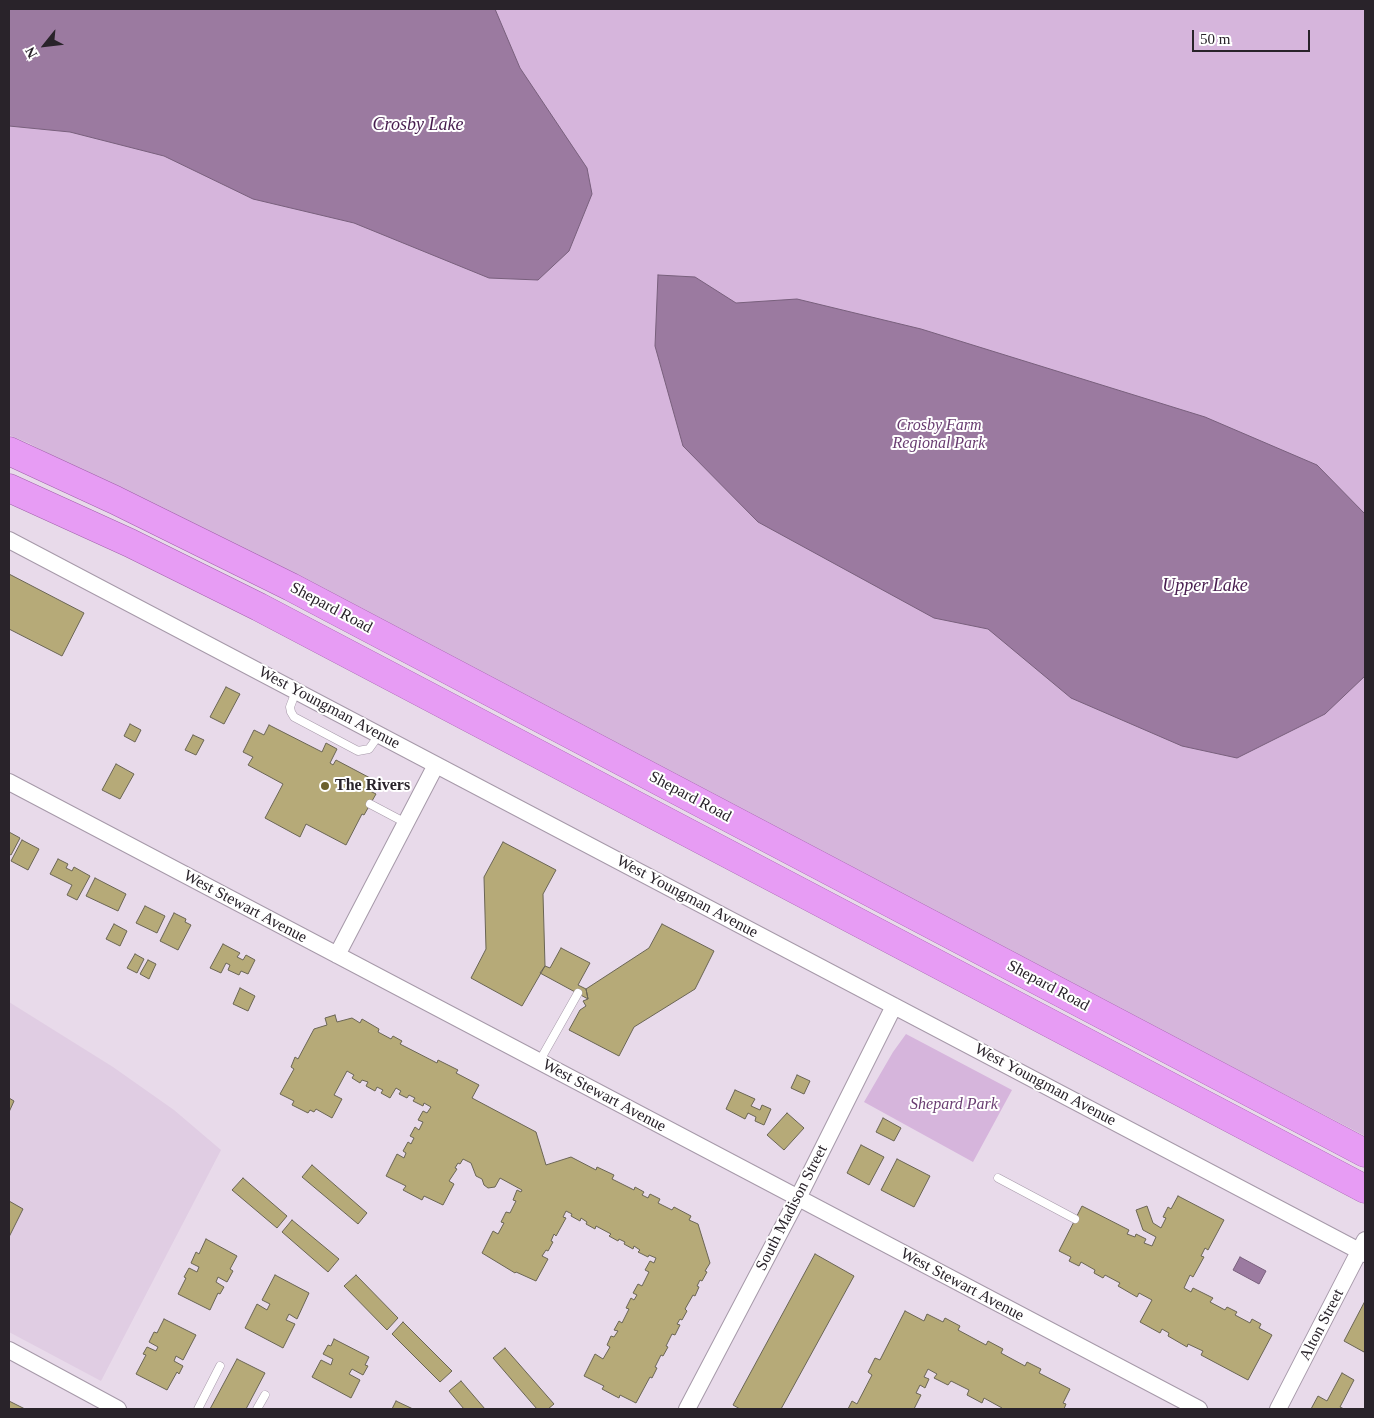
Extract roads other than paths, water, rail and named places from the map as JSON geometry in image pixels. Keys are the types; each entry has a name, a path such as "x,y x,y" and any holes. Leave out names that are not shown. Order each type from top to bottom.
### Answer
{"highway":[{"name":"Shepard Road","path":"9,451 291,587 1365,1153"},
{"path":"9,472 20,472 114,500"},
{"name":"Shepard Road","path":"9,488 130,543 260,606 1365,1190"},
{"path":"9,508 41,502"},
{"path":"1298,1118 1365,1157"}],"street":[{"name":"West Youngman Avenue","path":"9,540 894,1006 1363,1248"},
{"path":"337,955 436,765"},
{"name":"West Stewart Avenue","path":"9,782 1199,1409"},
{"name":"South Madison Street","path":"687,1409 798,1198 894,1006"},
{"name":"Alton Street","path":"1278,1409 1363,1248"},
{"path":"9,1350 93,1404 118,1409"}],"lane":[{"path":"296,691 290,707 290,712 294,717 358,752 369,749 379,734"},
{"path":"370,804 406,823"},
{"path":"539,1062 578,993"},
{"path":"998,1178 1075,1219"},
{"path":"198,1409 220,1366"},
{"path":"257,1409 264,1395"}],"water":[{"name":"Crosby Lake","path":"9,9 495,9 520,68 587,168 592,194 569,251 538,280 489,278 354,223 253,199 164,156 70,132 9,126"},
{"name":"Upper Lake","path":"658,275 695,277 736,303 797,299 921,329 1205,417 1317,465 1365,514 1365,676 1325,714 1237,758 1182,746 1071,698 988,629 934,618 758,522 683,446 655,346"},
{"path":"1240,1257 1266,1271 1259,1284 1233,1270"}],"place":[{"name":"The Rivers","path":"325,786"}],"park label":[{"name":"Crosby Farm Regional Park","path":"939,435"},
{"name":"Shepard Park","path":"954,1105"}]}
